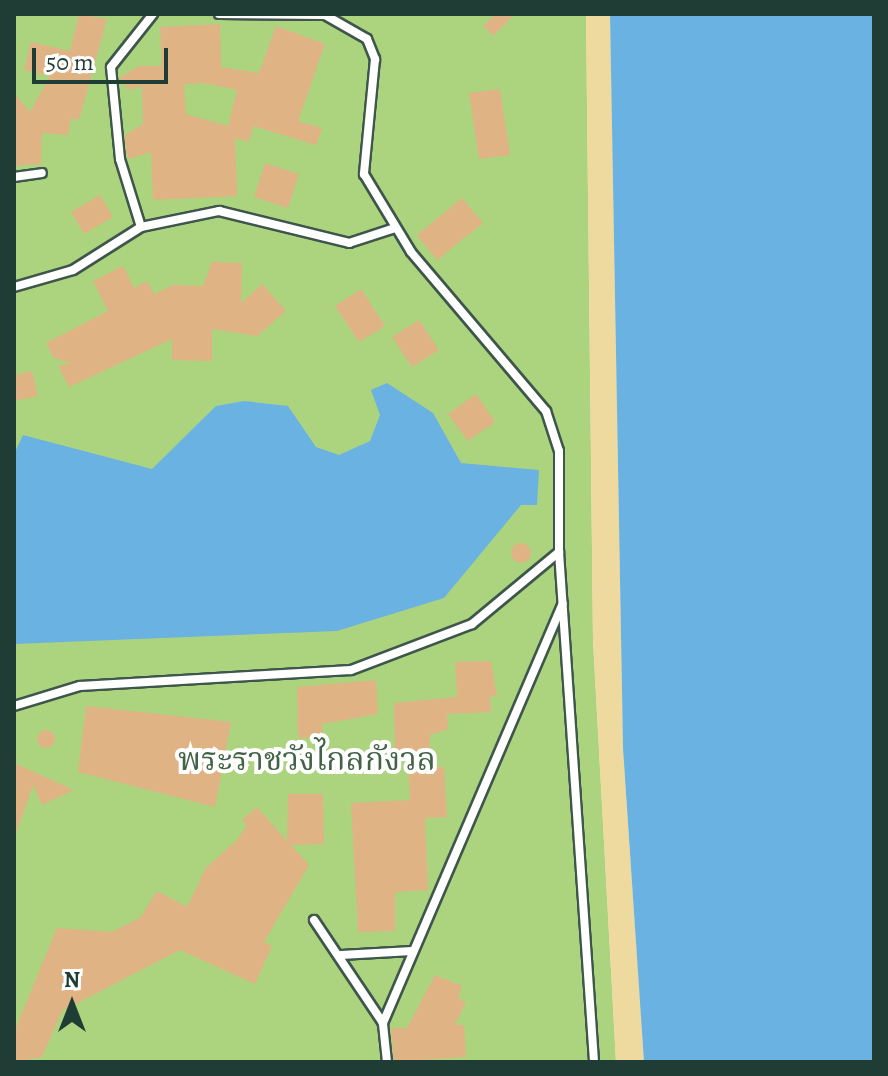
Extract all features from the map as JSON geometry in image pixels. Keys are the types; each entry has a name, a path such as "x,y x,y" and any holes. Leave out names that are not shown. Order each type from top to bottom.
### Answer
{"lane":[{"path":"141,227 120,159 111,67 153,14"},
{"path":"219,14 325,15 367,39 375,59 364,174 395,228 546,411 559,451 559,552 594,1062"},
{"path":"14,177 42,173"},
{"path":"14,287 73,270 141,227 219,211 349,243 395,228"},
{"path":"14,706 80,686 351,670 472,624 559,552"},
{"path":"383,1023 563,604"},
{"path":"314,920 341,955 383,1023 387,1062"},
{"path":"341,955 412,951"}],"green space":[{"name":"พระราชวังไกลกังวล","path":"14,14 586,14 593,640 616,1062 14,1062"}],"sand":[{"path":"586,14 610,14 623,748 644,1062 616,1062 593,640"}],"water":[{"path":"610,14 874,14 874,1062 644,1062 623,748"},
{"path":"387,383 433,413 461,463 539,470 537,505 521,505 444,598 337,631 14,644 14,454 23,435 152,469 216,406 244,401 288,406 316,447 339,455 370,441 380,415 371,390"}],"building":[{"path":"79,14 107,19 79,120 71,118 68,135 42,133 41,164 14,166 14,93 30,112 50,76 24,70 31,42 70,51"},
{"path":"496,14 515,14 493,36 483,26"},
{"path":"220,24 221,67 259,73 276,26 325,44 298,121 322,128 316,145 253,126 249,142 235,138 237,196 153,200 151,152 129,159 126,152 125,135 143,124 142,86 129,90 119,78 139,66 162,66 160,27","holes":["204,83 237,90 228,126 186,114 184,84"]},
{"path":"500,89 510,155 479,159 469,93"},
{"path":"265,163 299,174 288,208 254,197"},
{"path":"100,195 113,217 84,234 71,212"},
{"path":"462,198 483,223 437,260 417,235"},
{"path":"212,262 242,263 241,303 262,284 286,311 257,336 212,329 212,361 172,360 172,339 69,387 58,366 71,363 54,358 46,343 108,311 93,281 123,266 134,288 147,281 154,294 173,285 203,286"},
{"path":"361,289 385,326 359,342 335,306"},
{"path":"419,320 439,350 412,367 392,337"},
{"path":"32,371 38,396 14,401 14,375"},
{"path":"476,394 495,422 468,441 448,414"},
{"path":"521,543 528,546 531,553 528,560 521,563 514,560 511,553 514,546"},
{"path":"491,661 497,696 490,696 491,712 447,714 448,729 430,735 430,768 444,767 447,817 425,818 428,890 395,892 395,931 358,932 351,803 410,800 407,751 395,752 394,703 457,697 455,662"},
{"path":"376,680 378,714 322,724 323,737 298,738 297,687"},
{"path":"86,706 231,722 215,807 78,772"},
{"path":"42,730 50,730 55,739 53,746 42,748 37,743 37,735"},
{"path":"14,763 74,790 42,805 33,785 16,833"},
{"path":"288,794 323,794 324,844 291,845 309,865 264,942 272,946 255,984 180,950 62,1011 42,1057 14,1062 14,1032 57,928 112,932 141,917 157,891 187,907 206,868 237,840 247,825 242,820 257,807 287,841"},
{"path":"435,975 462,986 458,998 466,1002 455,1025 464,1025 466,1057 394,1062 391,1028 407,1028"}]}
